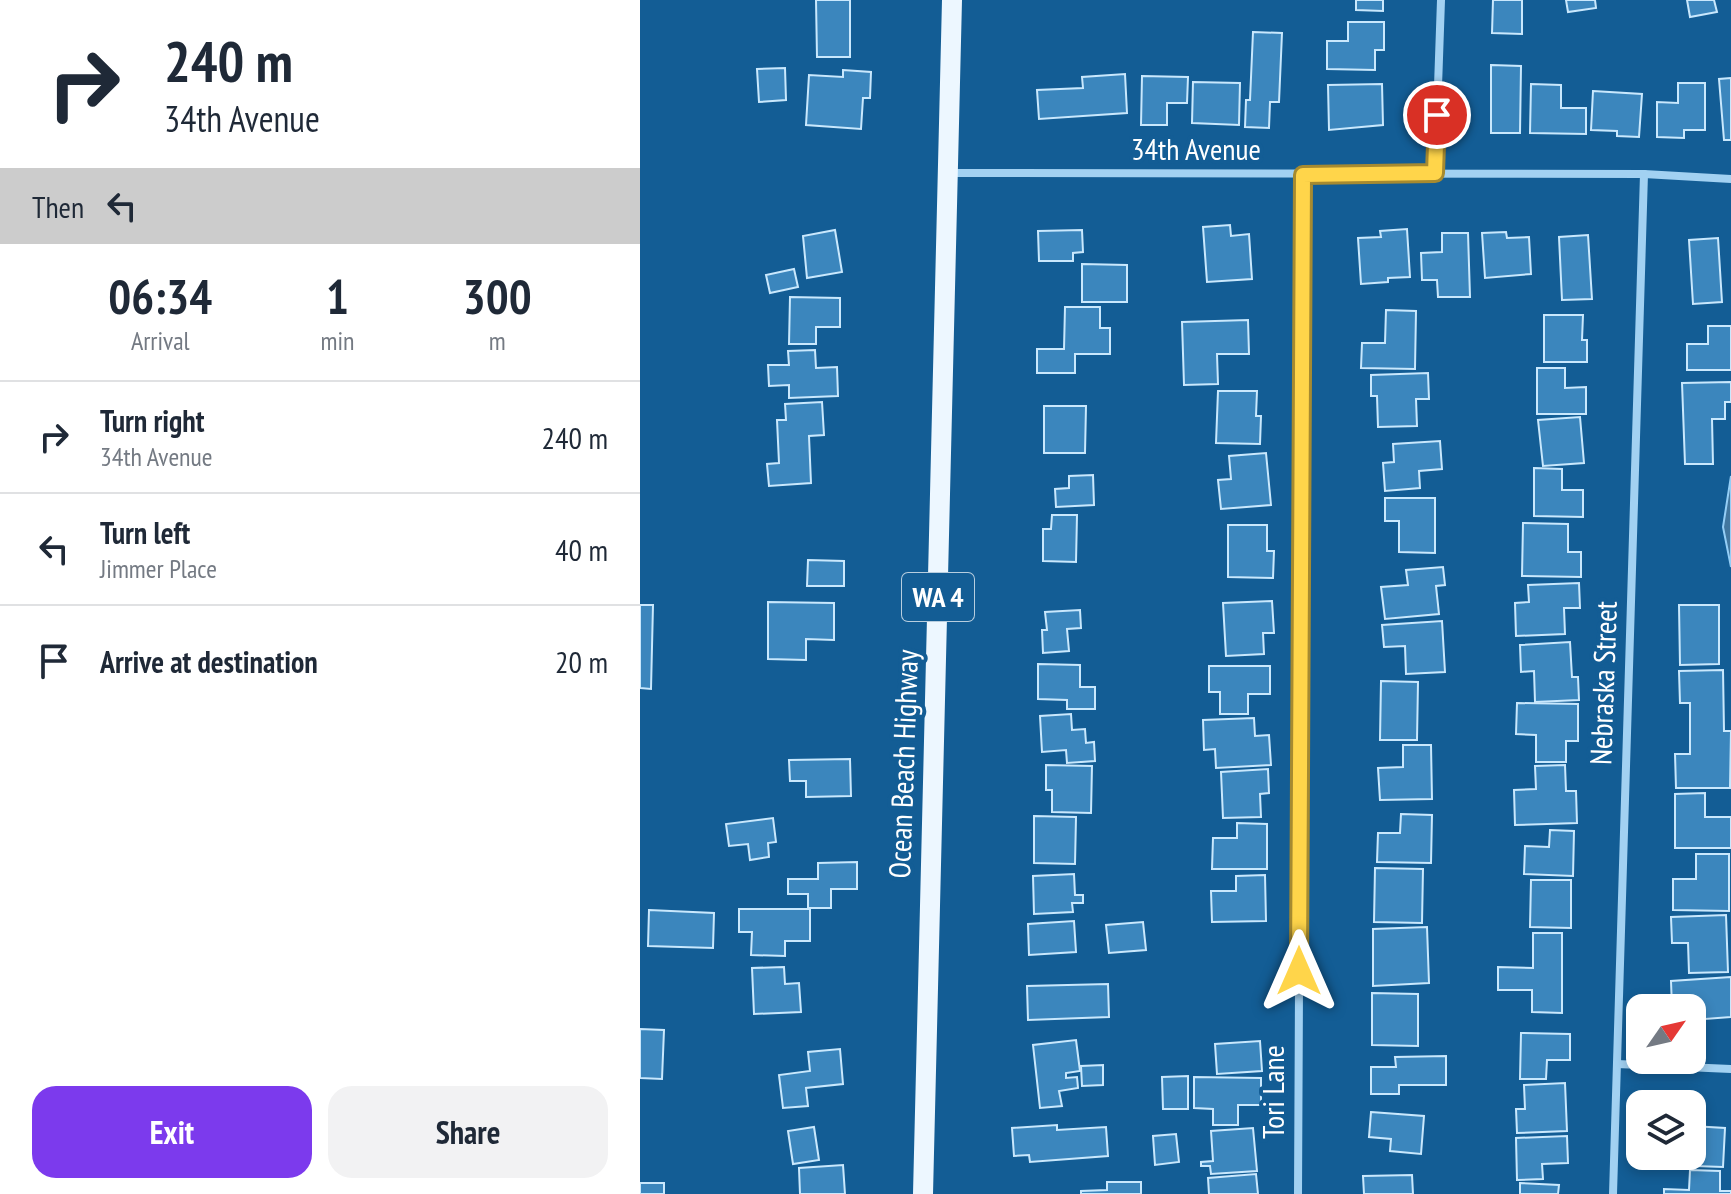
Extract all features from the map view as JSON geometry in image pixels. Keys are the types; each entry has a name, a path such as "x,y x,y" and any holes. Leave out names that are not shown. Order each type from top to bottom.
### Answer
{"main road":[{"name":"Ocean Beach Highway","path":"923,1194 952,0"}],"street":[{"path":"1435,173 1441,0"},
{"name":"34th Avenue","path":"949,173 1644,174 1731,179"},
{"name":"Nebraska Street","path":"1613,1194 1644,174"},
{"name":"Tori Lane","path":"1298,1194 1303,175"},
{"path":"1617,1064 1731,1069"}],"water":[{"path":"1731,476 1731,567 1723,527"}],"building":[{"path":"816,0 850,0 850,57 817,57"},
{"path":"1356,0 1383,0 1383,11 1356,10"},
{"path":"1493,0 1522,0 1522,34 1492,33"},
{"path":"1566,0 1595,0 1596,8 1568,12"},
{"path":"1687,0 1714,0 1717,12 1690,17"},
{"path":"1348,22 1384,22 1384,50 1375,50 1375,70 1327,69 1327,41 1348,41"},
{"path":"1253,32 1282,33 1279,102 1270,102 1269,128 1245,127 1246,100 1250,100"},
{"path":"1491,65 1521,66 1520,133 1491,133"},
{"path":"785,68 786,100 759,102 757,69"},
{"path":"843,70 871,72 870,98 863,98 861,129 806,125 809,75 843,77"},
{"path":"1125,74 1127,113 1039,119 1037,90 1083,88 1082,77"},
{"path":"1142,76 1188,77 1187,103 1167,103 1167,125 1141,125"},
{"path":"1731,78 1731,140 1724,140 1719,79"},
{"path":"1193,82 1240,83 1239,125 1192,123"},
{"path":"1678,83 1705,83 1705,130 1684,130 1684,138 1657,137 1657,102 1678,103"},
{"path":"1382,84 1383,125 1329,130 1328,85"},
{"path":"1531,84 1561,85 1561,108 1586,108 1586,134 1530,133"},
{"path":"1593,91 1642,94 1639,137 1617,136 1617,131 1591,130"},
{"path":"1230,225 1231,236 1249,234 1252,279 1207,282 1203,227"},
{"path":"1407,229 1410,277 1361,284 1358,238 1381,237 1380,231"},
{"path":"835,230 842,272 807,278 803,236"},
{"path":"1082,230 1083,252 1073,253 1073,261 1039,261 1038,231"},
{"path":"1506,232 1507,238 1529,237 1531,274 1485,278 1482,233"},
{"path":"1442,233 1468,233 1470,297 1438,297 1437,280 1422,280 1421,253 1442,252"},
{"path":"1588,235 1592,299 1562,300 1559,237"},
{"path":"1718,238 1722,302 1693,304 1689,240"},
{"path":"1082,264 1127,265 1127,302 1082,302"},
{"path":"794,269 798,287 770,293 766,275"},
{"path":"790,297 840,298 840,327 816,327 816,344 789,344"},
{"path":"1065,307 1100,307 1100,328 1110,328 1110,354 1075,354 1075,373 1037,373 1037,349 1064,349"},
{"path":"1386,310 1416,311 1415,369 1361,368 1362,343 1385,343"},
{"path":"1544,315 1583,315 1582,340 1587,340 1587,362 1544,362"},
{"path":"1248,320 1249,354 1217,354 1218,384 1184,385 1182,322"},
{"path":"1708,326 1731,326 1731,370 1687,370 1687,344 1708,344"},
{"path":"815,350 816,368 837,367 838,396 789,398 789,385 769,386 768,365 789,365 788,351"},
{"path":"1537,368 1565,368 1565,388 1586,387 1586,414 1537,414"},
{"path":"1428,373 1429,399 1416,399 1417,426 1378,427 1377,396 1371,396 1371,375"},
{"path":"1731,382 1731,402 1725,402 1725,419 1712,419 1713,464 1685,464 1682,383"},
{"path":"1218,391 1257,391 1256,416 1261,416 1260,444 1216,443"},
{"path":"822,402 824,435 809,436 811,483 769,486 767,464 779,463 777,420 786,420 785,404"},
{"path":"1044,406 1086,406 1085,453 1044,453"},
{"path":"1580,417 1584,463 1543,466 1538,420"},
{"path":"1440,441 1442,469 1419,471 1420,488 1385,491 1383,463 1394,462 1393,444"},
{"path":"1266,453 1271,505 1221,509 1218,480 1231,479 1229,456"},
{"path":"1534,468 1562,469 1562,490 1583,490 1583,517 1534,516"},
{"path":"1093,475 1094,505 1056,507 1055,489 1069,488 1069,476"},
{"path":"1385,498 1435,498 1435,553 1399,552 1399,521 1385,521"},
{"path":"1052,515 1077,515 1076,562 1043,561 1043,529 1051,529"},
{"path":"1523,523 1568,524 1568,552 1581,552 1581,577 1522,576"},
{"path":"1228,525 1267,525 1267,551 1274,551 1273,578 1228,577"},
{"path":"808,560 844,561 844,586 807,586"},
{"path":"1443,567 1445,585 1436,586 1439,614 1385,619 1381,587 1408,585 1406,570"},
{"path":"1579,583 1580,608 1564,608 1565,634 1516,636 1515,603 1529,602 1528,585"},
{"path":"1272,601 1274,633 1263,633 1264,654 1226,656 1223,603"},
{"path":"768,602 834,603 834,640 806,639 806,660 768,659"},
{"path":"640,605 653,605 651,689 640,688"},
{"path":"1679,605 1719,605 1719,664 1680,665"},
{"path":"1080,610 1081,628 1067,629 1069,651 1043,653 1042,630 1047,630 1045,612"},
{"path":"1442,621 1445,672 1406,674 1405,646 1384,647 1382,625"},
{"path":"1570,642 1572,677 1578,677 1579,700 1535,702 1534,671 1521,672 1520,645"},
{"path":"1038,664 1080,665 1080,687 1095,687 1095,709 1067,709 1067,700 1038,699"},
{"path":"1209,666 1270,666 1270,694 1248,694 1248,714 1220,714 1220,692 1209,692"},
{"path":"1723,670 1724,731 1731,731 1730,788 1676,788 1675,754 1690,754 1690,703 1680,703 1679,671"},
{"path":"1381,681 1418,682 1417,740 1380,740"},
{"path":"1517,703 1578,704 1578,741 1566,741 1566,762 1536,762 1536,735 1516,734"},
{"path":"1071,714 1072,730 1085,729 1086,743 1094,742 1095,761 1067,763 1066,750 1042,752 1040,716"},
{"path":"1254,718 1255,736 1269,735 1271,765 1216,768 1215,749 1204,750 1203,720"},
{"path":"1403,745 1431,745 1432,799 1380,800 1378,768 1403,767"},
{"path":"850,759 851,796 806,797 806,781 790,781 789,760"},
{"path":"1046,765 1092,766 1091,813 1052,812 1052,790 1046,790"},
{"path":"1565,765 1566,791 1576,791 1577,823 1515,825 1514,790 1536,789 1535,766"},
{"path":"1268,769 1269,793 1260,794 1261,817 1223,818 1221,772"},
{"path":"1705,793 1705,817 1731,817 1731,848 1675,848 1675,794"},
{"path":"1401,814 1432,815 1431,863 1377,862 1378,833 1400,833"},
{"path":"1034,816 1076,817 1075,864 1034,863"},
{"path":"773,818 776,842 768,843 769,857 750,860 748,844 729,846 726,824"},
{"path":"1237,823 1267,824 1267,869 1212,869 1213,838 1237,838"},
{"path":"1550,830 1574,831 1573,876 1524,874 1525,846 1549,847"},
{"path":"1696,854 1729,854 1729,911 1673,910 1673,879 1696,879"},
{"path":"857,862 857,889 831,889 831,908 808,908 808,894 788,894 788,879 818,879 818,863"},
{"path":"1375,868 1423,869 1422,923 1374,922"},
{"path":"1074,874 1075,895 1083,895 1083,903 1072,903 1073,912 1034,914 1033,876"},
{"path":"1265,875 1266,921 1212,922 1211,891 1236,891 1236,876"},
{"path":"1531,880 1571,880 1571,928 1530,927"},
{"path":"739,909 810,909 810,941 785,941 785,956 751,955 752,932 739,932"},
{"path":"649,910 714,913 713,948 648,946"},
{"path":"1726,915 1728,972 1689,973 1688,943 1672,943 1671,917"},
{"path":"1074,921 1076,952 1029,955 1028,924"},
{"path":"1143,922 1146,950 1109,953 1106,925"},
{"path":"1427,927 1429,983 1373,986 1373,929"},
{"path":"1533,933 1562,933 1562,1013 1532,1012 1532,990 1498,990 1498,967 1533,968"},
{"path":"784,967 785,984 799,983 801,1012 754,1014 752,968"},
{"path":"1731,977 1731,1017 1706,1019 1706,994 1671,994 1671,981"},
{"path":"1108,984 1109,1017 1028,1020 1027,986"},
{"path":"1372,993 1418,994 1418,1046 1372,1045"},
{"path":"640,1029 664,1030 662,1079 640,1078"},
{"path":"1521,1033 1570,1034 1570,1060 1547,1060 1546,1079 1520,1079"},
{"path":"1076,1040 1080,1071 1066,1073 1066,1078 1077,1077 1078,1088 1059,1091 1062,1106 1040,1108 1033,1045"},
{"path":"1260,1041 1262,1071 1217,1074 1215,1044"},
{"path":"840,1049 843,1084 806,1088 808,1106 783,1108 779,1075 810,1071 808,1052"},
{"path":"1446,1056 1446,1085 1399,1085 1399,1094 1371,1094 1371,1067 1396,1067 1395,1057"},
{"path":"1103,1065 1103,1085 1082,1086 1081,1066"},
{"path":"1188,1076 1188,1109 1163,1109 1162,1077"},
{"path":"1194,1077 1261,1078 1261,1105 1238,1105 1238,1125 1213,1125 1213,1109 1194,1108"},
{"path":"1565,1083 1567,1131 1517,1133 1516,1109 1525,1109 1524,1085"},
{"path":"1371,1112 1424,1116 1421,1154 1390,1151 1391,1139 1369,1137"},
{"path":"1057,1125 1057,1130 1106,1127 1108,1156 1030,1162 1029,1155 1014,1156 1012,1128"},
{"path":"814,1127 819,1160 793,1164 788,1131"},
{"path":"1706,1127 1725,1128 1723,1167 1706,1166"},
{"path":"1253,1128 1257,1171 1211,1174 1210,1166 1201,1166 1201,1162 1213,1161 1211,1131"},
{"path":"1176,1134 1179,1162 1155,1165 1153,1136"},
{"path":"1567,1136 1568,1163 1542,1164 1543,1179 1517,1180 1516,1138"},
{"path":"843,1165 845,1194 800,1194 799,1168"},
{"path":"1690,1170 1720,1171 1720,1191 1731,1191 1731,1194 1664,1194 1664,1189 1689,1190"},
{"path":"1256,1174 1258,1194 1209,1194 1208,1178"},
{"path":"1412,1175 1413,1194 1364,1194 1363,1176"},
{"path":"1107,1182 1141,1182 1141,1194 1081,1194 1081,1191 1107,1190"},
{"path":"640,1183 664,1183 664,1194 640,1194"},
{"path":"1520,1183 1559,1185 1558,1194 1520,1194"}],"route":[{"path":"1299,971 1303,175 1435,173 1437,115"}]}
